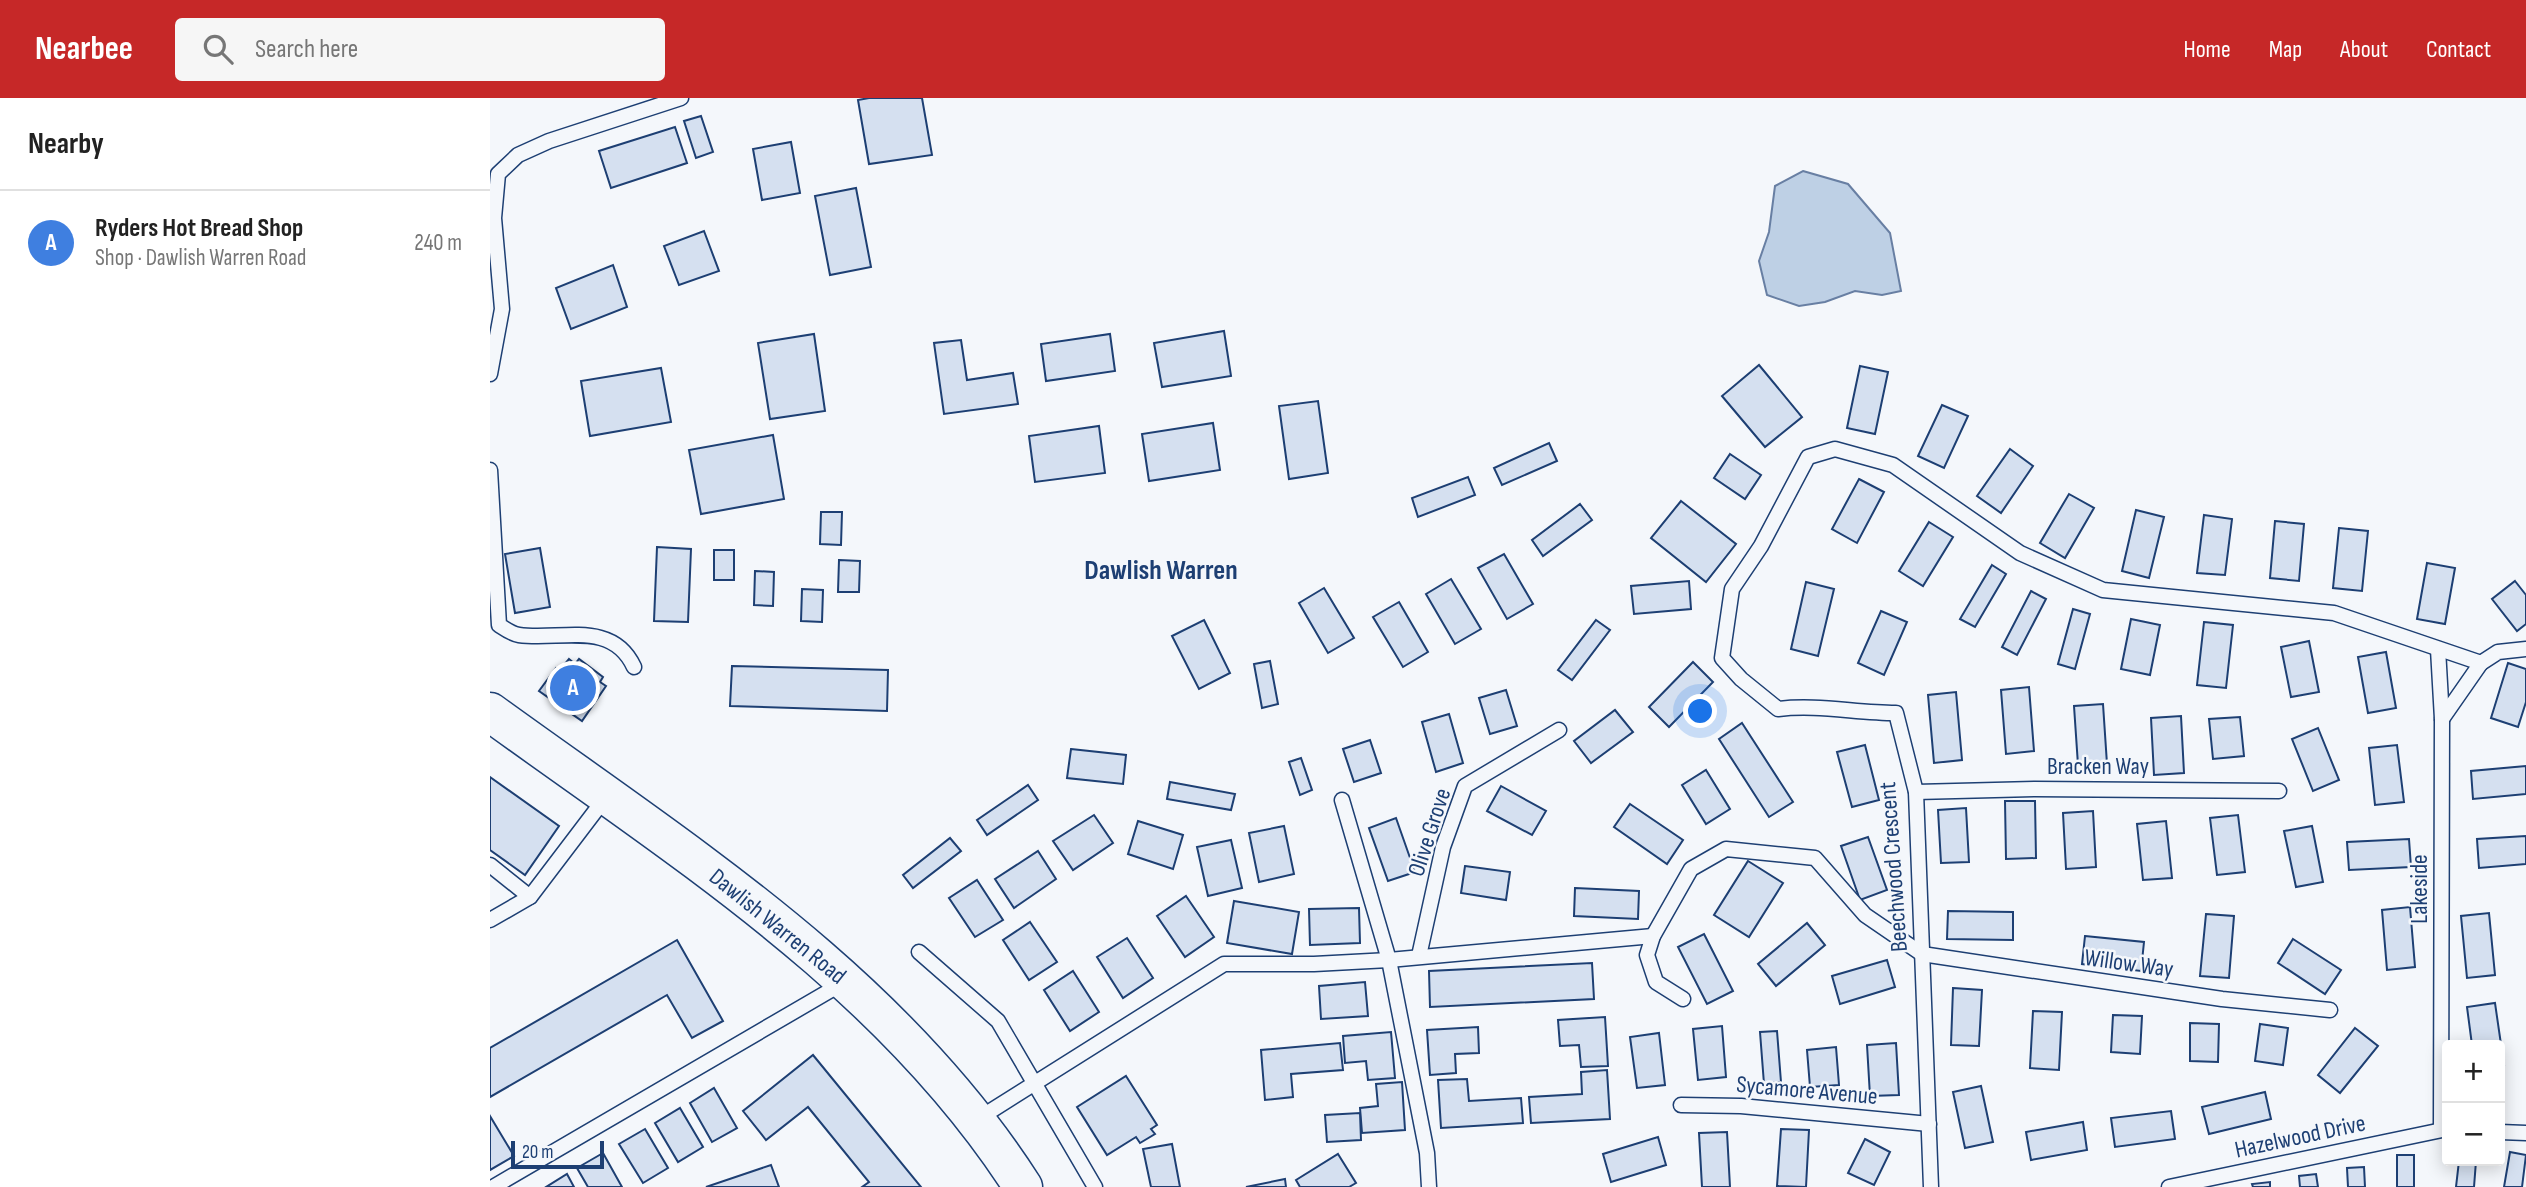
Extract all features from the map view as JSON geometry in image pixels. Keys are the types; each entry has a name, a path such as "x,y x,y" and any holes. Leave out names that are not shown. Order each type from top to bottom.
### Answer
{"street":[{"name":"Dawlish Warren Road","path":"490,712 758,906 848,980 978,1119 1023,1187"}],"lane":[{"path":"490,374 502,309 494,218 498,174 518,155 549,141 681,98"},
{"name":"Beechwood Crescent","path":"1931,1187 1916,792 1896,713 1848,713 1809,705 1778,709 1741,679 1722,658 1732,590 1761,546 1808,457 1835,449 1893,466 2020,553 2103,590 2334,613 2438,649"},
{"path":"490,470 499,625 516,635 579,633 606,638 629,654 634,667"},
{"path":"2438,649 2481,663"},
{"name":"Lakeside","path":"2438,649 2442,719 2444,1103"},
{"path":"2442,719 2481,663 2498,652 2526,649"},
{"name":"Olive Grove","path":"1419,956 1443,847 1465,786 1559,730"},
{"name":"Bracken Way","path":"1916,792 2035,789 2279,791"},
{"path":"490,920 530,897 607,796"},
{"path":"1342,800 1389,960 1427,1153 1429,1187"},
{"path":"1683,999 1656,982 1647,955 1653,936 1691,869 1726,849 1815,858 1865,915 1922,954"},
{"path":"490,865 530,897"},
{"path":"978,1119 1224,964 1314,964 1389,960 1653,936"},
{"path":"919,952 998,1021 1095,1187"},
{"name":"Willow Way","path":"1922,954 2222,999 2330,1010"},
{"path":"493,1187 848,980"},
{"name":"Sycamore Avenue","path":"1681,1105 1741,1106 1929,1124"},
{"name":"Hazelwood Drive","path":"2169,1187 2442,1129"},
{"path":"2505,1132 2526,1133"}],"water":[{"path":"1803,171 1848,184 1890,233 1901,291 1882,295 1855,291 1825,302 1799,306 1767,295 1759,261 1769,232 1775,186"}],"building":[{"path":"922,98 932,155 869,164 858,100"},
{"path":"701,116 713,152 696,158 684,121"},
{"path":"675,127 687,163 611,188 599,151"},
{"path":"791,142 800,193 762,200 753,149"},
{"path":"856,188 871,267 830,275 815,196"},
{"path":"704,231 719,271 679,285 664,246"},
{"path":"613,265 627,307 571,329 556,288"},
{"path":"1224,331 1231,376 1162,387 1154,343"},
{"path":"814,334 825,411 770,419 758,343"},
{"path":"1110,334 1115,371 1046,381 1041,344"},
{"path":"961,340 967,380 1013,373 1018,404 944,414 934,343"},
{"path":"1759,365 1802,417 1765,447 1722,396"},
{"path":"1860,366 1888,372 1875,434 1847,428"},
{"path":"661,368 671,422 590,436 581,381"},
{"path":"1318,401 1328,473 1289,479 1279,406"},
{"path":"1942,405 1968,416 1944,468 1918,456"},
{"path":"1213,423 1220,470 1149,481 1142,434"},
{"path":"1099,426 1105,473 1035,482 1029,436"},
{"path":"773,435 784,499 701,514 689,450"},
{"path":"1549,443 1557,461 1502,485 1494,468"},
{"path":"2010,449 2033,466 2001,513 1977,496"},
{"path":"1730,454 1761,475 1745,499 1714,478"},
{"path":"1468,477 1475,495 1418,517 1412,498"},
{"path":"1859,479 1884,492 1857,543 1832,529"},
{"path":"2069,494 2094,508 2065,558 2040,543"},
{"path":"1681,501 1736,544 1706,582 1651,538"},
{"path":"1580,504 1592,520 1543,556 1532,540"},
{"path":"2136,510 2164,517 2149,578 2122,571"},
{"path":"821,512 842,512 841,545 820,544"},
{"path":"2204,515 2232,519 2225,575 2197,573"},
{"path":"2275,521 2304,524 2299,581 2270,578"},
{"path":"1929,522 1953,537 1923,586 1899,571"},
{"path":"2339,528 2368,531 2362,591 2333,588"},
{"path":"657,547 691,549 688,622 654,621"},
{"path":"540,548 550,607 515,613 505,554"},
{"path":"714,550 734,550 734,580 714,580"},
{"path":"1504,554 1533,604 1507,619 1478,568"},
{"path":"839,560 860,561 859,592 838,592"},
{"path":"2427,563 2455,568 2445,624 2417,619"},
{"path":"1992,565 2006,574 1975,627 1960,619"},
{"path":"755,571 774,572 773,606 754,605"},
{"path":"1451,579 1481,629 1455,644 1426,594"},
{"path":"1689,581 1691,609 1634,614 1631,586"},
{"path":"2515,581 2526,595 2526,624 2517,631 2492,599"},
{"path":"1806,582 1834,589 1818,656 1791,649"},
{"path":"1324,588 1354,638 1328,653 1299,603"},
{"path":"802,589 823,590 822,622 801,621"},
{"path":"2031,591 2046,599 2017,655 2002,647"},
{"path":"1399,602 1428,652 1403,667 1373,617"},
{"path":"2073,609 2090,614 2075,669 2058,664"},
{"path":"1881,611 1907,622 1884,675 1858,663"},
{"path":"2131,619 2160,625 2150,675 2121,669"},
{"path":"1204,620 1230,673 1199,689 1172,636"},
{"path":"1596,620 1610,630 1572,680 1558,670"},
{"path":"2204,622 2233,625 2226,688 2197,685"},
{"path":"2309,641 2319,692 2291,697 2281,647"},
{"path":"2386,652 2396,708 2368,713 2358,657"},
{"path":"569,659 575,664 579,659 603,677 600,682 606,686 582,721 539,691 556,668 560,670"},
{"path":"1270,661 1278,704 1262,708 1254,664"},
{"path":"1693,662 1713,682 1669,727 1649,707"},
{"path":"2508,663 2526,669 2526,702 2518,727 2491,718"},
{"path":"732,666 888,670 887,711 730,706"},
{"path":"2029,687 2034,751 2006,754 2001,690"},
{"path":"1506,690 1517,726 1490,734 1479,698"},
{"path":"1956,692 1962,760 1934,763 1928,695"},
{"path":"2103,704 2107,764 2078,765 2074,706"},
{"path":"1615,710 1633,732 1591,763 1574,741"},
{"path":"1449,714 1463,763 1436,772 1422,722"},
{"path":"2181,716 2184,773 2154,775 2151,718"},
{"path":"2240,717 2244,756 2213,759 2209,719"},
{"path":"1742,723 1793,802 1769,817 1719,739"},
{"path":"2318,728 2339,780 2313,791 2292,739"},
{"path":"1370,740 1381,773 1354,782 1343,749"},
{"path":"1865,745 1879,800 1852,807 1837,752"},
{"path":"2397,745 2404,802 2375,805 2369,748"},
{"path":"1071,749 1126,755 1123,784 1067,778"},
{"path":"1301,758 1312,790 1300,795 1289,762"},
{"path":"2526,766 2526,794 2473,799 2471,771"},
{"path":"1706,770 1730,809 1706,824 1682,785"},
{"path":"490,777 559,826 525,875 490,850"},
{"path":"1170,782 1235,794 1231,810 1167,799"},
{"path":"1028,785 1038,800 987,835 977,820"},
{"path":"1501,786 1546,811 1532,835 1487,811"},
{"path":"2005,801 2035,801 2036,858 2006,859"},
{"path":"1630,804 1683,840 1667,864 1614,827"},
{"path":"1966,808 1969,862 1941,863 1938,810"},
{"path":"2093,811 2096,867 2066,869 2063,813"},
{"path":"1094,815 1113,843 1073,870 1053,841"},
{"path":"2238,815 2245,872 2217,875 2210,818"},
{"path":"1396,818 1415,872 1388,881 1369,828"},
{"path":"1138,821 1183,835 1173,869 1128,854"},
{"path":"2166,821 2172,878 2143,880 2137,824"},
{"path":"1284,826 1294,874 1259,882 1249,833"},
{"path":"2312,826 2323,882 2296,887 2284,831"},
{"path":"2526,836 2526,864 2479,868 2477,839"},
{"path":"1868,837 1887,890 1860,900 1841,846"},
{"path":"950,838 961,851 913,888 903,875"},
{"path":"2409,839 2411,867 2349,870 2347,842"},
{"path":"1231,840 1242,888 1208,896 1197,847"},
{"path":"1038,851 1056,879 1014,908 995,879"},
{"path":"1748,861 1783,883 1749,937 1714,915"},
{"path":"1465,866 1510,872 1506,900 1461,893"},
{"path":"977,880 1003,920 975,937 949,898"},
{"path":"1575,888 1639,891 1638,919 1574,916"},
{"path":"1186,896 1214,937 1185,957 1157,916"},
{"path":"1234,901 1299,912 1292,954 1227,943"},
{"path":"2410,907 2415,967 2387,970 2382,910"},
{"path":"1359,908 1360,943 1310,945 1309,909"},
{"path":"1948,911 2013,912 2013,940 1947,939"},
{"path":"2489,913 2495,975 2467,978 2461,916"},
{"path":"2206,914 2234,916 2229,978 2200,976"},
{"path":"1030,922 1057,962 1029,980 1003,940"},
{"path":"1807,923 1825,945 1776,986 1758,964"},
{"path":"1704,934 1733,991 1707,1004 1678,947"},
{"path":"2085,936 2144,942 2141,971 2082,964"},
{"path":"1127,938 1153,978 1123,998 1097,957"},
{"path":"2293,939 2341,970 2325,994 2278,963"},
{"path":"677,940 723,1021 692,1038 667,995 490,1097 490,1048"},
{"path":"1887,960 1895,987 1840,1004 1832,976"},
{"path":"1592,963 1594,999 1430,1007 1429,971"},
{"path":"1073,971 1099,1012 1070,1031 1044,990"},
{"path":"1365,982 1368,1016 1321,1019 1319,986"},
{"path":"1953,988 1982,990 1979,1046 1951,1045"},
{"path":"2495,1003 2500,1040 2471,1040 2467,1007"},
{"path":"2033,1011 2062,1012 2059,1070 2030,1068"},
{"path":"2113,1015 2142,1016 2140,1054 2111,1052"},
{"path":"1605,1017 1608,1066 1581,1067 1579,1045 1560,1046 1558,1020"},
{"path":"2190,1023 2219,1024 2218,1062 2190,1061"},
{"path":"2260,1024 2288,1028 2283,1065 2255,1061"},
{"path":"1722,1026 1726,1077 1698,1080 1693,1029"},
{"path":"1478,1027 1479,1053 1455,1054 1456,1073 1430,1075 1427,1030"},
{"path":"2355,1028 2378,1046 2340,1093 2318,1075"},
{"path":"1777,1031 1781,1082 1764,1084 1760,1032"},
{"path":"1391,1032 1395,1078 1368,1080 1366,1061 1345,1063 1343,1036"},
{"path":"1659,1033 1665,1085 1637,1088 1630,1037"},
{"path":"1340,1043 1343,1070 1291,1074 1293,1097 1265,1100 1261,1050"},
{"path":"1896,1043 1899,1095 1870,1096 1867,1045"},
{"path":"1836,1047 1839,1085 1810,1087 1807,1050"},
{"path":"813,1055 921,1187 862,1187 869,1182 808,1107 766,1140 743,1111"},
{"path":"1607,1070 1610,1119 1531,1123 1529,1097 1582,1094 1581,1072"},
{"path":"1126,1076 1157,1125 1151,1129 1155,1134 1140,1143 1136,1137 1107,1155 1077,1107"},
{"path":"1467,1079 1469,1101 1521,1098 1523,1123 1441,1128 1438,1080"},
{"path":"1402,1082 1405,1130 1362,1133 1360,1108 1378,1106 1376,1084"},
{"path":"1981,1086 1993,1142 1965,1148 1953,1092"},
{"path":"714,1088 737,1128 712,1142 690,1103"},
{"path":"2265,1092 2271,1119 2209,1134 2202,1107"},
{"path":"680,1108 703,1147 678,1162 655,1123"},
{"path":"2171,1111 2175,1139 2115,1147 2111,1118"},
{"path":"1360,1113 1361,1140 1327,1142 1325,1115"},
{"path":"490,1116 514,1156 490,1170"},
{"path":"2083,1122 2087,1150 2031,1160 2026,1132"},
{"path":"645,1129 668,1168 643,1183 619,1144"},
{"path":"1781,1129 1809,1130 1806,1187 1777,1186"},
{"path":"1727,1132 1730,1187 1702,1187 1699,1133"},
{"path":"1658,1137 1666,1165 1611,1182 1603,1154"},
{"path":"1865,1139 1890,1152 1874,1185 1848,1173"},
{"path":"1172,1144 1180,1187 1151,1187 1143,1149"},
{"path":"2510,1152 2526,1155 2522,1187 2504,1187"},
{"path":"603,1153 622,1187 588,1187 577,1168"},
{"path":"1338,1154 1356,1183 1349,1187 1300,1187 1296,1180"},
{"path":"2397,1155 2414,1155 2414,1187 2397,1187"},
{"path":"771,1165 779,1187 706,1187"},
{"path":"2458,1166 2476,1166 2474,1187 2456,1187"},
{"path":"2364,1167 2365,1187 2348,1187 2347,1168"},
{"path":"567,1174 574,1187 546,1187"},
{"path":"2316,1174 2318,1187 2300,1187 2299,1176"},
{"path":"1285,1179 1286,1187 1246,1187"},
{"path":"2270,1182 2270,1187 2253,1187 2252,1184"}],"place":[{"name":"Ryders Hot Bread Shop","path":"573,688"}],"district":[{"name":"Dawlish Warren","path":"1161,569"}]}
